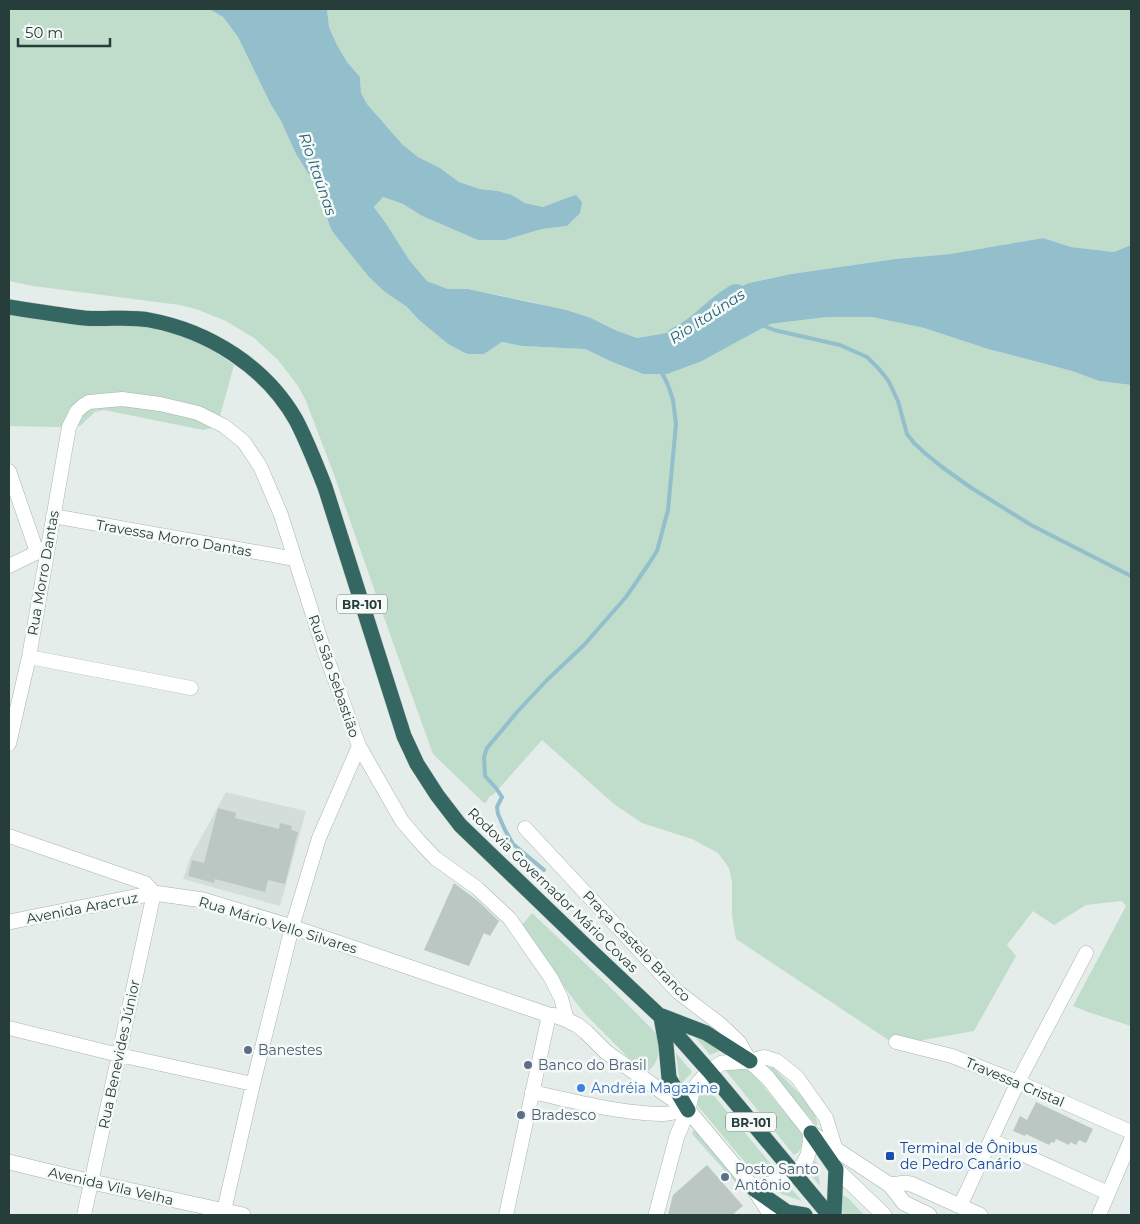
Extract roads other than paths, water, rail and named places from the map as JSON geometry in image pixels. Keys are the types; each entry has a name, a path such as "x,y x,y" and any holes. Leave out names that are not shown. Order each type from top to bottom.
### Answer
{"highway":[{"name":"Rodovia Governador Mário Covas","path":"9,307 85,318 147,319 177,326 217,343 247,363 275,390 295,419 325,487 404,736 417,764 437,795 460,825 660,1016 709,1071 829,1215"},
{"path":"660,1016 706,1033 750,1061"},
{"path":"660,1016 666,1045 669,1078 688,1110"},
{"path":"811,1133 836,1169 834,1215"},
{"path":"754,1189 787,1212 805,1215"}],"main road":[{"name":"Rua Mário Vello Silvares","path":"154,893 203,900 292,927 549,1015"},
{"name":"Avenida Aracruz","path":"9,922 154,893"},
{"path":"549,1015 567,1020 586,1032 606,1052 688,1110 754,1189 770,1215"},
{"path":"656,1215 677,1136 688,1110 692,1092 709,1071 722,1063 750,1061"},
{"name":"Praça Castelo Branco","path":"750,1061 768,1078 811,1133 892,1189 904,1203 929,1215"},
{"path":"754,1189 780,1181 801,1166 807,1158 811,1133"},
{"name":"Avenida Vila Velha","path":"9,1162 223,1213 243,1215"},
{"path":"836,1169 883,1215 892,1189 906,1183 980,1215"}],"street":[{"name":"Rua São Sebastião","path":"84,405 89,402 122,399 160,404 198,413 224,426 244,442 260,466 281,515 324,650 358,746 402,820 418,841 435,858 477,888 510,919 551,978 567,1020"},
{"name":"Rua Morro Dantas","path":"9,744 12,710 29,657 43,549 53,516 69,427 77,410 84,405"},
{"path":"9,470 43,549 9,566"},
{"name":"Travessa Morro Dantas","path":"53,516 295,560"},
{"path":"29,657 191,688"},
{"path":"223,1213 292,927 319,838 358,746"},
{"name":"Praça Castelo Branco","path":"525,828 678,992 720,1024 739,1042 750,1061"},
{"name":"Rua Mário Vello Silvares","path":"9,836 145,883 154,893"},
{"name":"Rua Benevides Júnior","path":"84,1215 154,893"},
{"path":"960,1206 1018,1082 1086,953"},
{"path":"506,1215 549,1015"},
{"path":"9,1028 119,1055 253,1084"},
{"name":"Travessa Cristal","path":"896,1042 952,1056 1018,1082 1131,1132"},
{"path":"750,1061 764,1058 777,1061 796,1078 826,1118 836,1150 836,1169"},
{"path":"532,1092 618,1110 663,1114 688,1110"},
{"path":"991,1140 1108,1193"},
{"path":"1099,1215 1131,1140"}],"water":[{"path":"209,9 327,9 329,27 347,62 360,77 361,93 367,104 402,144 418,157 440,168 459,182 480,189 512,195 525,203 543,207 576,195 582,202 580,213 567,226 542,229 505,240 478,240 422,216 403,204 383,197 374,207 410,261 427,281 448,289 468,289 566,310 591,318 637,338 672,332 707,318 724,294 749,283 791,274 895,259 950,254 1043,238 1071,247 1114,252 1131,245 1131,385 1099,381 1072,371 988,349 924,328 872,317 827,317 770,324 702,361 667,374 643,374 585,349 522,346 502,342 484,354 467,354 448,344 419,320 407,307 385,292 369,277 332,231 311,178 296,154 238,37 223,17"}],"waterway":[{"name":"Rio Itaúnas","path":"677,338 693,329 736,295"},
{"path":"762,325 774,330 840,345 867,357 888,380 898,401 907,434 926,454 970,487 1031,525 1131,576"},
{"path":"544,870 513,844 505,830 497,807 502,797 485,776 484,757 487,748 518,711 584,645 626,597 657,551 668,510 676,424 673,400 661,371"}],"place":[{"name":"Banestes","path":"248,1050"},
{"name":"Banco do Brasil","path":"528,1065"},
{"name":"Andréia Magazine","path":"581,1088"},
{"name":"Bradesco","path":"521,1115"},
{"name":"Terminal de Ônibus de Pedro Canário","path":"890,1156"},
{"name":"Posto Santo Antônio","path":"725,1177"}]}
